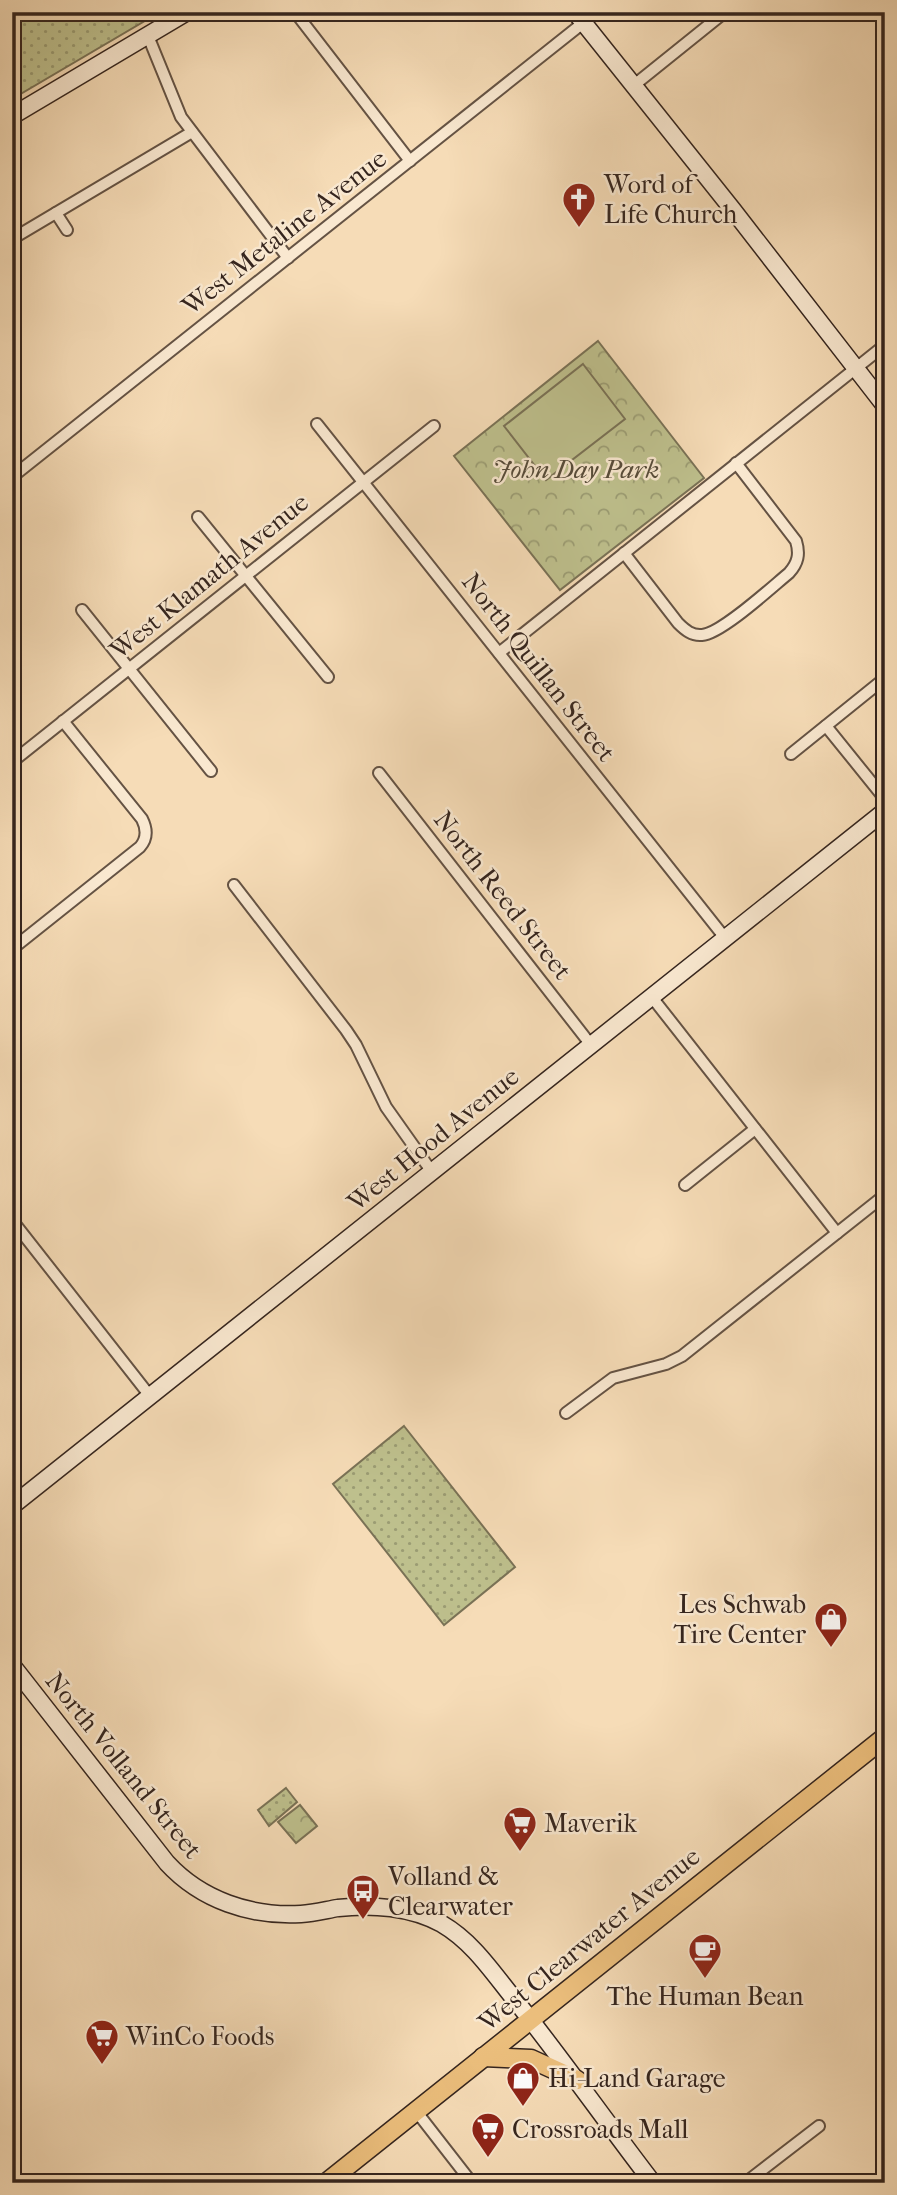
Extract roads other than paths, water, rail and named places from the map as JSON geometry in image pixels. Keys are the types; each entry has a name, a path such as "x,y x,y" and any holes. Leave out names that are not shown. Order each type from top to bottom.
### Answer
{"main road":[{"name":"West Clearwater Avenue","path":"326,2183 885,1737"},
{"path":"483,2057 531,2059 577,2080"}],"street":[{"path":"12,116 187,12"},
{"path":"295,12 410,161"},
{"path":"633,86 725,12"},
{"path":"579,18 727,202 885,406"},
{"name":"West Metaline Avenue","path":"12,477 410,161 579,18"},
{"path":"148,36 181,117 288,258"},
{"path":"12,239 192,132"},
{"path":"56,213 67,230"},
{"path":"499,653 885,345"},
{"name":"North Quillan Street","path":"317,424 725,938"},
{"name":"West Klamath Avenue","path":"12,762 434,426"},
{"path":"624,553 684,629 698,635 716,631 789,573 799,555 796,541 736,463"},
{"path":"198,517 328,677"},
{"path":"82,610 211,771"},
{"path":"791,754 879,683"},
{"path":"12,949 140,848 146,832 142,819 64,721"},
{"path":"826,726 884,809"},
{"name":"North Reed Street","path":"379,773 591,1045"},
{"name":"West Hood Avenue","path":"12,1506 884,809"},
{"path":"234,885 346,1030 386,1107 432,1172"},
{"path":"651,996 837,1233"},
{"path":"684,1185 755,1129"},
{"path":"566,1413 612,1378 667,1364 682,1356 885,1195"},
{"path":"12,1220 150,1396"},
{"name":"North Volland Street","path":"12,1665 167,1863 186,1880 218,1899 271,1914 303,1914 369,1906 401,1910 440,1923 474,1950 531,2019 653,2183"},
{"path":"416,2111 472,2183"},
{"path":"745,2183 819,2126"}],"place":[{"name":"Word of Life Church","path":"579,229"},
{"name":"Les Schwab Tire Center","path":"831,1649"},
{"name":"Maverik","path":"520,1853"},
{"name":"Volland & Clearwater","path":"363,1921"},
{"name":"The Human Bean","path":"705,1980"},
{"name":"WinCo Foods","path":"102,2066"},
{"name":"Hi-Land Garage","path":"523,2108"},
{"name":"Crossroads Mall","path":"488,2159"}],"park label":[{"name":"John Day Park","path":"576,469"}]}
